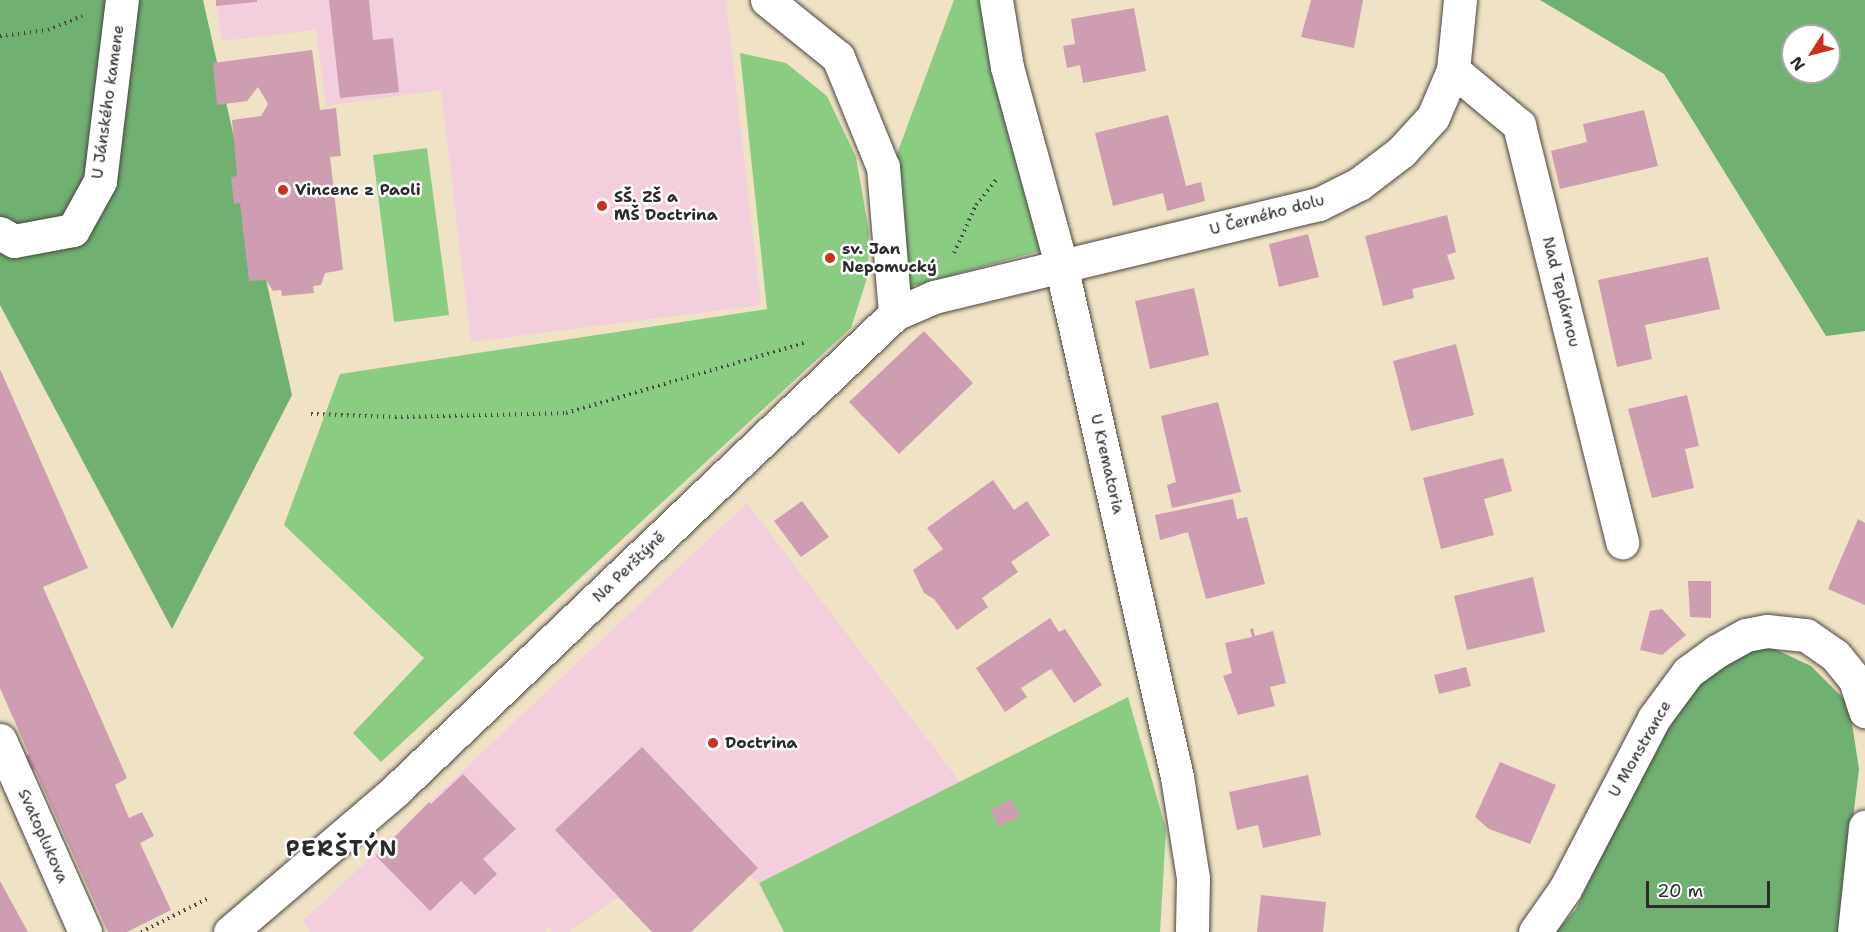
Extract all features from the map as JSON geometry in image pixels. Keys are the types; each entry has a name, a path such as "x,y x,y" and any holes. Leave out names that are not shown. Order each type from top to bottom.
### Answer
{"street":[{"name":"U Jánského kamene","path":"0,233 14,241 73,230 100,181 122,0"},
{"path":"767,0 838,57 879,156 883,167 895,314"},
{"name":"U Krematoria","path":"996,0 1007,67 1061,265 1177,777 1193,878 1192,932"},
{"name":"U Černého dolu","path":"1061,265 1319,204 1349,189 1401,152 1433,117 1453,70 1460,0"},
{"name":"Nad Teplárnou","path":"1453,70 1520,124 1622,542"},
{"name":"Na Perštýně","path":"231,932 396,790 895,314 934,297 1061,265"},
{"name":"U Monstrance","path":"1535,932 1564,889 1654,718 1688,672 1717,651 1746,635 1767,631 1806,635 1835,655 1855,680 1865,711"},
{"name":"Svatoplukova","path":"0,740 85,932"},
{"path":"1854,932 1865,827"}],"path":[{"path":"0,36 48,30 92,12"},
{"path":"934,297 976,205 1028,146"},
{"path":"311,414 395,417 566,413 818,339"}],"shaded area":[{"name":"SŠ, ZŠ a MŠ Doctrina","path":"216,0 726,0 761,305 471,342 441,90 326,106 316,30 222,41"},
{"name":"Doctrina","path":"747,503 960,782 759,883 750,876 691,932 652,932 618,897 569,932 552,932 549,928 545,932 310,932 303,921"}],"green space":[{"path":"0,0 203,0 292,395 172,629 0,305"},
{"path":"954,0 985,0 1040,251 902,289 894,162"},
{"path":"1540,0 1865,0 1865,331 1826,336 1664,74"},
{"path":"740,53 786,63 827,96 856,157 869,232 868,275 851,328 381,762 353,733 424,658 284,525 340,374 767,309"},
{"path":"427,148 449,315 394,322 373,155"},
{"path":"1766,645 1811,666 1849,704 1859,769 1839,932 1556,932 1576,909 1688,672"},
{"path":"1128,697 1166,829 1160,932 784,932 759,883"}],"building":[{"path":"216,0 257,0 257,2 216,6"},
{"path":"329,0 369,0 373,40 393,38 399,92 340,98"},
{"path":"1311,0 1363,0 1354,48 1301,37"},
{"path":"1134,8 1146,71 1083,83 1080,65 1067,68 1063,46 1075,44 1071,19"},
{"name":"Vincenc z Paoli","path":"312,50 320,110 336,108 341,156 330,157 343,270 325,273 321,285 313,286 314,293 282,296 281,290 273,291 266,280 249,281 240,203 234,204 231,177 237,176 232,120 261,116 268,104 258,87 247,101 217,105 213,63"},
{"path":"1644,110 1658,166 1560,189 1551,151 1587,142 1583,124"},
{"path":"1168,115 1186,186 1201,182 1205,201 1167,211 1163,193 1113,206 1095,133"},
{"path":"1447,215 1456,252 1447,255 1455,279 1412,289 1414,298 1383,306 1365,236"},
{"path":"1308,234 1319,277 1279,287 1269,244"},
{"path":"1708,257 1720,309 1645,325 1652,359 1617,367 1598,280"},
{"path":"1194,288 1209,355 1150,369 1135,301"},
{"path":"924,331 973,383 899,454 849,402"},
{"path":"1456,344 1474,415 1411,431 1393,361"},
{"path":"0,369 88,568 43,587 127,778 115,785 129,818 142,812 154,836 140,843 171,910 127,932 108,932 35,770 29,772 23,758 29,754 0,688"},
{"path":"1687,395 1699,446 1685,449 1694,488 1652,498 1628,409"},
{"path":"1218,402 1241,492 1172,508 1167,485 1176,482 1161,416"},
{"path":"1503,458 1512,491 1484,499 1494,535 1441,549 1423,478"},
{"path":"993,480 1014,510 1027,501 1050,535 1011,562 1018,572 982,598 988,607 957,630 934,599 924,593 913,570 943,549 927,528"},
{"path":"1233,499 1237,519 1247,517 1265,584 1206,599 1188,532 1160,540 1155,515"},
{"path":"802,501 829,537 801,557 774,521"},
{"path":"1858,519 1865,523 1865,605 1828,589"},
{"path":"1533,577 1545,632 1467,650 1454,596"},
{"path":"1688,581 1711,581 1711,618 1690,617"},
{"path":"1662,609 1686,635 1662,655 1640,650 1650,611"},
{"path":"1050,618 1059,632 1065,629 1102,685 1074,703 1051,669 1021,688 1027,697 1005,712 976,668"},
{"path":"1253,628 1255,636 1273,631 1286,683 1270,687 1275,706 1238,715 1223,676 1232,673 1225,643 1252,637 1250,629"},
{"path":"1466,667 1471,686 1439,694 1434,675"},
{"path":"642,747 758,868 691,932 652,932 555,830"},
{"path":"1500,762 1556,785 1530,844 1489,829 1475,817"},
{"path":"463,774 516,829 483,859 497,874 475,895 461,881 430,911 376,856 429,802 431,804"},
{"path":"1308,775 1321,835 1263,848 1258,825 1237,830 1229,792"},
{"path":"1011,799 1020,816 999,827 990,810"},
{"path":"0,881 28,932 0,932"},
{"path":"1261,895 1326,902 1323,932 1257,932"}],"place":[{"name":"Vincenc z Paoli","path":"283,190"},
{"name":"SŠ, ZŠ a MŠ Doctrina","path":"602,206"},
{"name":"sv. Jan Nepomucký","path":"830,258"},
{"name":"Doctrina","path":"713,743"}],"district":[{"name":"PERŠTÝN","path":"342,849"}]}
